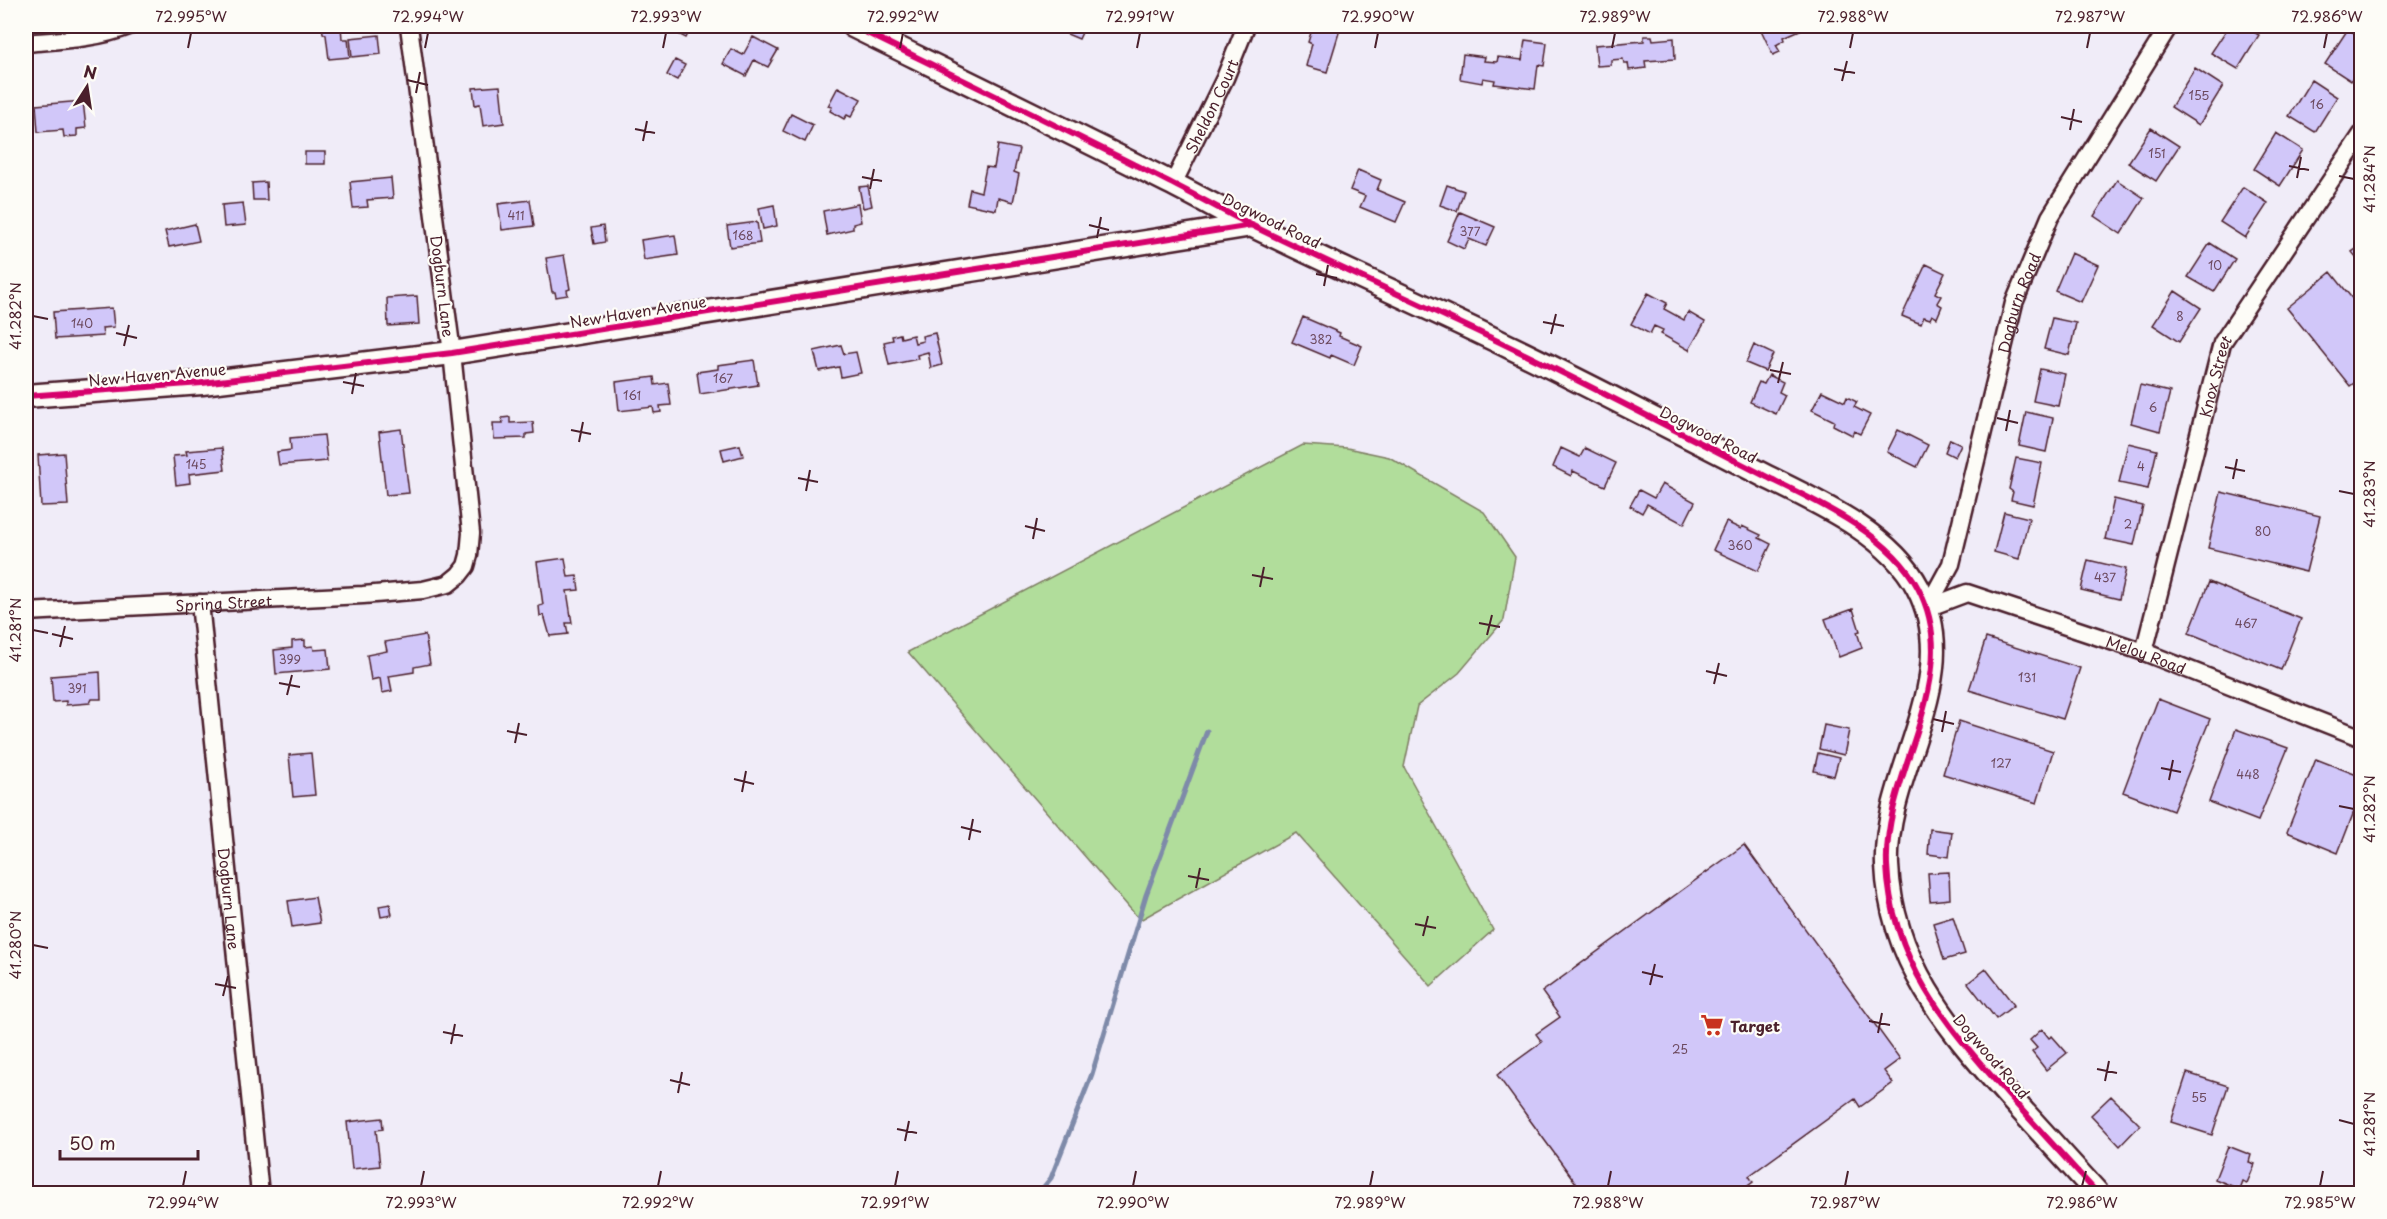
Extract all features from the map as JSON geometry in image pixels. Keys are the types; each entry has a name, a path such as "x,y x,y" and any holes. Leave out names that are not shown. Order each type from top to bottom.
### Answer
{"street":[{"path":"26,43 78,39 105,34 129,26"},
{"name":"Dogburn Lane","path":"410,26 452,353 471,544 466,566 459,575 448,584 423,590"},
{"name":"Dogwood Road","path":"853,26 1252,225 1511,347 1798,492 1860,527 1893,555 1916,583 1927,608 1933,645 1931,670 1921,718 1894,804 1888,834 1887,867 1890,899 1897,928 1911,965 1933,1005 1975,1058 2098,1194"},
{"name":"Sheldon Court","path":"1173,184 1225,78 1246,26"},
{"name":"Dogburn Road","path":"1927,608 1951,564 2014,303 2050,218 2169,26"},
{"name":"Knox Street","path":"2144,652 2222,343 2361,134"},
{"name":"New Haven Avenue","path":"26,396 202,383 452,353 1252,225"},
{"name":"Spring Street","path":"26,612 423,590"},
{"name":"Meloy Road","path":"1927,608 1967,593 2144,652 2361,738"},
{"name":"Dogburn Lane","path":"200,603 260,1194"}],"green space":[{"path":"1303,445 1347,448 1389,457 1484,512 1515,557 1504,620 1459,673 1417,706 1404,767 1493,930 1431,986 1296,833 1140,920 908,652"}],"building":[{"path":"322,26 341,26 342,39 348,39 350,57 329,59 326,35 323,33"},
{"path":"666,26 692,26 686,38"},
{"path":"1048,26 1085,26 1079,39"},
{"path":"1313,26 1341,26 1327,72 1306,66 1312,44 1308,42"},
{"path":"1771,26 1809,26 1784,37 1785,40 1776,45 1780,52 1773,55 1761,30"},
{"path":"2229,26 2243,26 2259,35 2238,69 2211,53"},
{"path":"2348,29 2362,38 2362,64 2351,81 2325,64"},
{"path":"379,35 381,54 352,57 350,38"},
{"path":"1644,36 1652,36 1653,40 1674,38 1675,59 1645,61 1646,68 1629,70 1628,63 1624,63 1623,59 1611,60 1611,65 1597,66 1595,45 1644,41"},
{"path":"753,37 778,50 768,67 754,60 746,76 723,64 731,49 743,55"},
{"path":"1525,40 1547,43 1544,66 1538,65 1535,89 1494,84 1495,80 1483,78 1482,83 1460,79 1463,54 1485,57 1484,61 1497,62 1498,57 1522,60"},
{"path":"675,60 685,65 677,80 667,75"},
{"path":"2195,68 2223,86 2199,125 2171,107"},
{"path":"2311,80 2337,97 2315,132 2289,116"},
{"path":"500,86 504,123 483,126 480,104 475,105 473,88"},
{"path":"838,87 861,99 851,117 847,115 844,119 830,111 832,107 828,106"},
{"path":"83,101 86,128 77,129 77,136 64,137 63,130 38,132 36,105"},
{"path":"791,114 813,125 805,142 783,131"},
{"path":"2151,128 2179,146 2156,181 2128,163"},
{"path":"2276,133 2303,150 2280,186 2254,169"},
{"path":"998,145 1019,149 1014,172 1019,174 1013,202 998,198 996,210 967,204 970,189 981,192 986,167 994,168"},
{"path":"305,152 325,152 325,164 305,164"},
{"path":"1358,170 1381,180 1377,190 1405,202 1396,222 1360,207 1365,196 1350,190"},
{"path":"391,178 393,198 367,200 368,207 353,208 350,182"},
{"path":"2117,180 2144,198 2121,234 2094,216"},
{"path":"266,182 267,200 253,200 252,183"},
{"path":"1447,185 1464,191 1457,211 1440,205"},
{"path":"868,186 872,206 863,208 859,187"},
{"path":"2243,187 2268,203 2245,238 2220,222"},
{"path":"530,200 534,226 502,230 498,204"},
{"path":"243,203 246,225 224,227 222,205"},
{"path":"858,204 861,222 853,224 853,229 827,235 823,211"},
{"path":"774,205 777,226 763,229 759,208"},
{"path":"1460,212 1495,227 1486,246 1469,239 1464,249 1447,241"},
{"path":"757,222 760,243 730,247 727,226"},
{"path":"195,224 199,241 169,247 165,231"},
{"path":"603,226 605,242 594,244 591,228"},
{"path":"675,235 678,255 644,260 641,240"},
{"path":"2210,243 2235,259 2214,292 2188,277"},
{"path":"2362,245 2362,264 2352,252"},
{"path":"2071,253 2098,265 2081,302 2055,291"},
{"path":"564,255 570,289 567,290 568,295 556,297 555,292 552,292 546,258"},
{"path":"1926,264 1945,273 1935,293 1941,296 1937,303 1942,306 1937,318 1932,315 1930,319 1924,317 1921,324 1902,316"},
{"path":"2331,272 2362,311 2362,377 2350,386 2287,308"},
{"path":"2175,291 2201,308 2179,342 2153,325"},
{"path":"1648,293 1667,303 1664,309 1684,320 1688,312 1705,322 1689,350 1661,334 1663,330 1654,326 1650,334 1631,324"},
{"path":"417,296 419,324 388,326 387,298"},
{"path":"112,308 114,327 102,328 103,336 55,339 53,312"},
{"path":"1303,317 1340,333 1339,336 1362,346 1354,365 1292,342"},
{"path":"2052,318 2076,323 2069,355 2044,349"},
{"path":"935,333 942,365 931,368 928,352 917,355 918,359 889,365 884,342 893,340 892,336 900,334 901,338 913,335 915,343 923,341 922,336"},
{"path":"841,345 844,354 856,352 861,373 841,377 839,367 819,371 814,351"},
{"path":"1754,345 1773,354 1765,371 1746,363"},
{"path":"754,360 758,385 700,394 697,372 718,369 718,365"},
{"path":"2040,369 2065,374 2058,406 2033,401"},
{"path":"1769,375 1783,382 1779,392 1785,395 1776,414 1750,402 1759,382 1764,384"},
{"path":"654,377 655,385 668,383 671,405 660,406 661,412 654,413 653,407 619,411 616,382"},
{"path":"2140,385 2170,392 2160,431 2131,423"},
{"path":"1822,391 1845,402 1847,397 1857,402 1854,407 1870,415 1860,434 1854,431 1852,435 1833,425 1834,421 1812,410"},
{"path":"2026,412 2053,418 2046,452 2019,446"},
{"path":"510,417 510,423 533,422 534,433 526,434 526,438 494,439 493,423 503,423 502,418"},
{"path":"401,429 409,493 386,495 379,432"},
{"path":"1898,430 1928,445 1917,467 1887,452"},
{"path":"324,435 327,461 279,465 277,452 291,450 290,438"},
{"path":"1950,439 1961,444 1955,457 1945,452"},
{"path":"2128,443 2157,450 2148,489 2119,483"},
{"path":"740,445 743,456 724,461 721,449"},
{"path":"222,448 225,470 189,474 190,483 176,485 173,456 187,455 186,451"},
{"path":"1561,448 1580,457 1585,448 1616,463 1605,486 1573,471 1571,476 1553,467"},
{"path":"64,453 68,505 41,506 38,455"},
{"path":"2016,458 2042,463 2033,505 2011,500 2013,492 2009,489"},
{"path":"1662,484 1695,502 1684,524 1647,504 1642,513 1630,506 1639,490 1654,498"},
{"path":"2221,492 2320,516 2306,572 2208,548"},
{"path":"2114,499 2143,506 2134,545 2105,539"},
{"path":"2004,512 2029,518 2019,559 1994,552"},
{"path":"1726,522 1741,529 1742,526 1761,535 1759,538 1771,544 1758,571 1713,550"},
{"path":"565,558 568,577 577,576 579,590 567,591 572,623 566,623 568,634 550,636 544,615 540,616 539,606 543,605 537,562"},
{"path":"2088,560 2126,569 2119,599 2081,590"},
{"path":"2209,582 2301,619 2281,670 2189,633"},
{"path":"1853,609 1860,631 1857,632 1862,648 1839,657 1825,619"},
{"path":"425,635 430,664 414,667 414,672 389,676 392,691 382,693 380,678 371,680 367,655 387,651 385,642"},
{"path":"1986,638 2080,668 2063,719 1969,690"},
{"path":"305,640 305,647 313,646 314,650 328,649 330,669 276,674 274,650 292,648 292,641"},
{"path":"100,672 101,699 92,699 90,703 66,705 66,701 53,702 51,676"},
{"path":"2158,699 2210,719 2173,811 2123,792"},
{"path":"1959,721 2053,751 2037,803 1943,774"},
{"path":"1824,725 1849,730 1844,755 1819,749"},
{"path":"2236,729 2288,748 2258,821 2209,802"},
{"path":"311,753 315,795 293,797 289,755"},
{"path":"1818,753 1839,758 1834,776 1814,771"},
{"path":"2316,759 2362,777 2362,791 2338,853 2287,832"},
{"path":"1930,829 1952,832 1949,857 1928,854"},
{"name":"Target","path":"1744,845 1900,1059 1884,1071 1893,1083 1860,1107 1855,1099 1749,1176 1753,1182 1737,1194 1584,1194 1497,1075 1542,1042 1536,1034 1560,1017 1542,992"},
{"path":"1949,872 1950,899 1930,901 1928,873"},
{"path":"315,897 320,923 292,927 288,901"},
{"path":"390,904 392,915 381,917 379,906"},
{"path":"1953,917 1965,954 1944,960 1933,923"},
{"path":"1986,969 2014,1005 1996,1019 1968,983"},
{"path":"2042,1029 2049,1038 2052,1036 2067,1053 2046,1070 2032,1052 2037,1048 2030,1040"},
{"path":"2187,1073 2228,1086 2212,1135 2171,1122"},
{"path":"2111,1096 2140,1125 2120,1146 2091,1115"},
{"path":"382,1118 383,1129 376,1130 380,1166 352,1169 347,1122"},
{"path":"2228,1146 2251,1155 2249,1162 2255,1164 2247,1183 2242,1181 2239,1189 2215,1179"}],"waterway":[{"path":"1038,1194 1051,1178 1092,1074 1146,895 1207,731"}],"cycle path":[{"path":"853,26 1130,162 1253,226 1480,332 1808,497 1852,522 1890,552 1906,569 1918,588 1930,622 1933,656 1928,691 1889,830 1887,865 1891,900 1899,932 1911,962 1944,1017 1985,1069 2098,1194"},
{"path":"26,396 202,383 452,353 1252,225"}],"place":[{"name":"Target","path":"1712,1025"}]}
